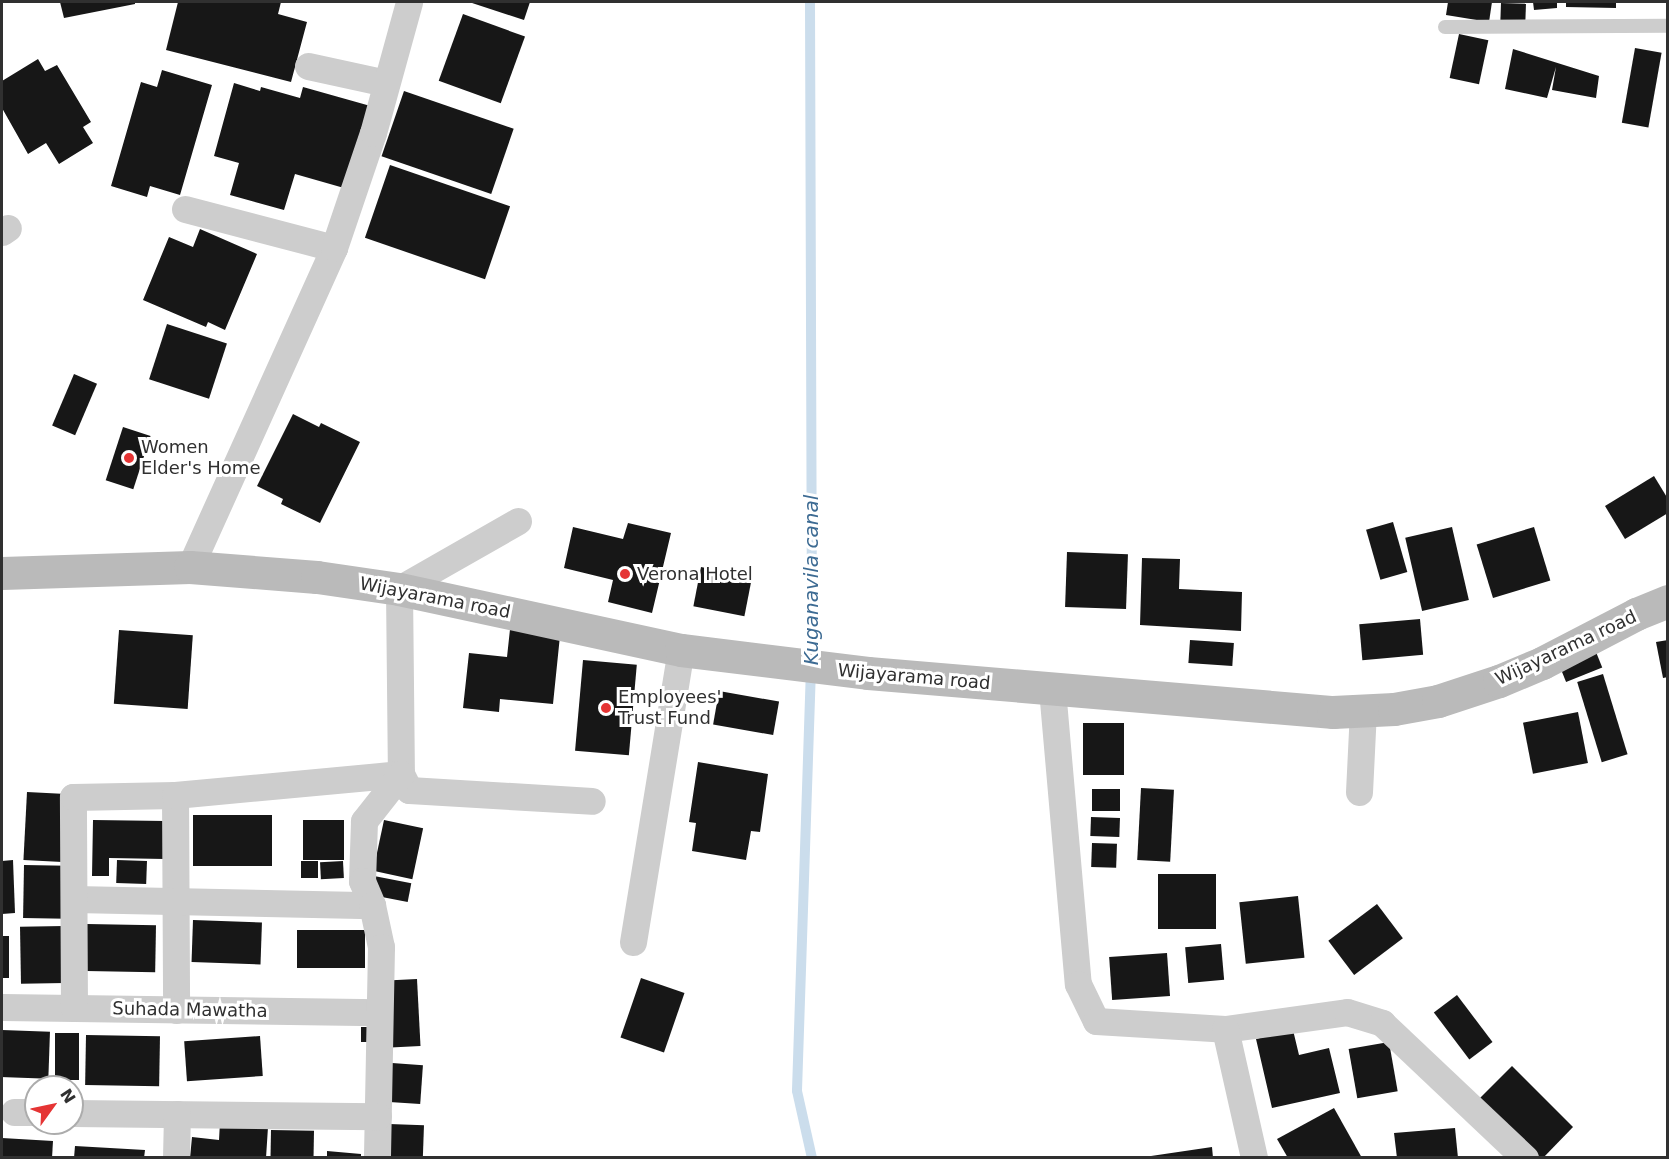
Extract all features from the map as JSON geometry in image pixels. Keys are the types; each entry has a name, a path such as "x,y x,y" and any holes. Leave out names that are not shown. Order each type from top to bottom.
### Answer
{"street":[{"path":"190,567 333,248 373,133 409,2"},
{"path":"308,66 386,83"},
{"path":"185,209 333,248"},
{"path":"518,521 399,588 401,774 409,790 592,801"},
{"name":"Wijayarama road","path":"2,573 190,567 317,577 399,588 681,650 868,674 1333,712 1394,709 1438,701 1499,681 1542,663 1636,614 1668,601"},
{"path":"633,942 681,650"},
{"path":"1052,689 1078,984 1096,1021 1225,1029 1347,1012 1382,1023 1525,1158"},
{"path":"1359,792 1362,711"},
{"path":"74,1008 73,797 175,795 401,774"},
{"path":"377,1158 381,947 372,905 362,880 364,821 401,774"},
{"path":"175,795 176,1010"},
{"path":"74,899 372,905"},
{"name":"Suhada Mawatha","path":"2,1007 379,1012"},
{"path":"1225,1029 1254,1158"},
{"path":"84,1113 378,1116"},
{"path":"176,1158 177,1114"}],"lane":[{"path":"1444,27 1668,26"}],"building":[{"path":"60,2 135,2 135,4 64,18"},
{"path":"178,2 281,2 278,14 307,22 291,82 166,50"},
{"path":"469,2 530,2 524,20"},
{"path":"1448,2 1492,2 1489,22 1446,15"},
{"path":"1533,2 1557,2 1557,8 1534,10"},
{"path":"1566,2 1616,2 1616,8 1566,7"},
{"path":"1501,3 1526,4 1525,22 1500,21"},
{"path":"463,14 525,37 501,103 439,81"},
{"path":"1459,34 1488,40 1479,84 1450,78"},
{"path":"1635,48 1662,53 1648,128 1622,123"},
{"path":"1513,49 1599,76 1596,98 1552,90 1556,67 1547,98 1505,89"},
{"path":"38,59 45,71 57,65 91,122 83,127 93,143 59,164 46,143 28,154 2,108 2,81"},
{"path":"162,70 212,85 180,195 150,186 147,197 111,186 141,82 157,87"},
{"path":"234,83 260,91 261,87 300,98 303,87 374,107 351,190 295,174 284,210 230,195 239,163 214,156"},
{"path":"404,91 514,129 491,194 382,156"},
{"path":"390,165 510,206 485,279 365,238"},
{"path":"200,229 257,254 225,330 208,322 206,327 143,300 169,237 193,247"},
{"path":"167,324 227,343 209,399 149,379"},
{"path":"74,374 97,384 75,435 52,426"},
{"path":"293,414 319,427 321,423 360,442 320,523 281,504 283,499 257,486"},
{"name":"Women Elder's Home","path":"123,427 151,436 133,489 106,480"},
{"path":"1654,476 1668,499 1668,513 1625,539 1605,506"},
{"path":"1393,522 1407,572 1380,580 1366,530"},
{"name":"Verona Hotel","path":"628,523 671,533 652,613 608,602 613,580 564,568 573,527 623,539"},
{"path":"1452,527 1469,600 1422,611 1405,538"},
{"path":"1534,527 1550,581 1493,598 1477,545"},
{"path":"1067,552 1128,554 1126,609 1065,607"},
{"path":"1142,558 1180,559 1179,589 1242,592 1241,631 1140,625"},
{"path":"701,567 752,577 744,616 693,606"},
{"path":"1420,619 1423,655 1362,660 1359,624"},
{"path":"511,620 561,626 553,704 500,699 499,712 463,708 469,653 507,657"},
{"path":"119,630 193,635 188,709 114,704"},
{"path":"1190,640 1234,643 1232,666 1188,663"},
{"path":"1668,640 1668,677 1663,678 1656,642"},
{"path":"1594,647 1602,667 1566,682 1558,662"},
{"name":"Employees' Trust Fund","path":"583,660 637,665 629,755 575,751"},
{"path":"1603,674 1628,754 1602,762 1577,682"},
{"path":"719,691 779,702 773,735 713,724"},
{"path":"1578,712 1588,763 1533,774 1523,723"},
{"path":"1083,723 1124,723 1124,775 1083,775"},
{"path":"698,762 768,774 760,832 751,831 746,860 692,851 696,823 689,822"},
{"path":"1141,788 1174,790 1170,862 1137,860"},
{"path":"1092,789 1120,789 1120,811 1092,811"},
{"path":"27,792 66,794 62,862 23,860"},
{"path":"193,815 272,815 272,866 193,866"},
{"path":"1091,817 1120,818 1119,837 1090,836"},
{"path":"93,820 165,821 165,859 109,858 109,876 92,876"},
{"path":"303,820 344,820 344,860 303,860"},
{"path":"384,820 423,828 412,879 373,871"},
{"path":"1092,843 1117,844 1116,868 1091,867"},
{"path":"13,860 15,913 2,914 2,861"},
{"path":"117,860 147,861 146,884 116,883"},
{"path":"301,861 318,861 318,878 301,878"},
{"path":"343,861 344,878 321,879 320,862"},
{"path":"24,865 67,866 66,919 23,918"},
{"path":"1158,874 1216,874 1216,929 1158,929"},
{"path":"374,876 411,883 408,902 370,895"},
{"path":"1298,896 1304,958 1246,964 1239,902"},
{"path":"1377,904 1403,938 1354,975 1328,941"},
{"path":"193,920 262,922 260,964 192,962"},
{"path":"87,924 156,925 155,972 86,971"},
{"path":"64,926 65,983 21,984 20,927"},
{"path":"297,930 365,930 365,968 297,968"},
{"path":"2,936 9,936 9,978 2,978"},
{"path":"1221,944 1224,980 1188,983 1185,947"},
{"path":"1167,953 1170,996 1112,1000 1109,957"},
{"path":"641,978 684,993 664,1053 620,1038"},
{"path":"417,979 421,1046 391,1047 387,981"},
{"path":"1457,995 1493,1042 1469,1060 1434,1012"},
{"path":"361,1027 375,1027 375,1042 361,1042"},
{"path":"2,1030 50,1032 48,1075 2,1077"},
{"path":"1293,1030 1299,1055 1329,1048 1340,1093 1272,1108 1256,1039"},
{"path":"55,1033 79,1033 79,1075 55,1075"},
{"path":"86,1035 160,1036 159,1086 85,1085"},
{"path":"260,1036 263,1076 187,1081 184,1041"},
{"path":"1389,1042 1398,1091 1357,1098 1349,1049"},
{"path":"392,1063 423,1065 420,1104 389,1102"},
{"path":"1512,1066 1573,1127 1543,1158 1533,1158 1477,1101"},
{"path":"1334,1108 1362,1158 1288,1158 1277,1139"},
{"path":"220,1122 268,1127 266,1158 190,1158 192,1137 219,1140"},
{"path":"389,1124 424,1125 423,1158 388,1158"},
{"path":"1455,1128 1458,1158 1397,1158 1394,1133"},
{"path":"271,1130 314,1131 314,1158 271,1158"},
{"path":"2,1138 53,1141 52,1158 2,1158"},
{"path":"75,1146 145,1150 144,1158 74,1158"},
{"path":"1212,1147 1213,1158 1151,1158 1151,1156"},
{"path":"327,1151 361,1154 361,1158 327,1158"}],"waterway":[{"name":"Kuganavila canal","path":"810,2 812,638 797,1091 812,1158"}],"place":[{"name":"Women Elder's Home","path":"129,458"},
{"name":"Verona Hotel","path":"625,574"},
{"name":"Employees' Trust Fund","path":"606,708"}]}
